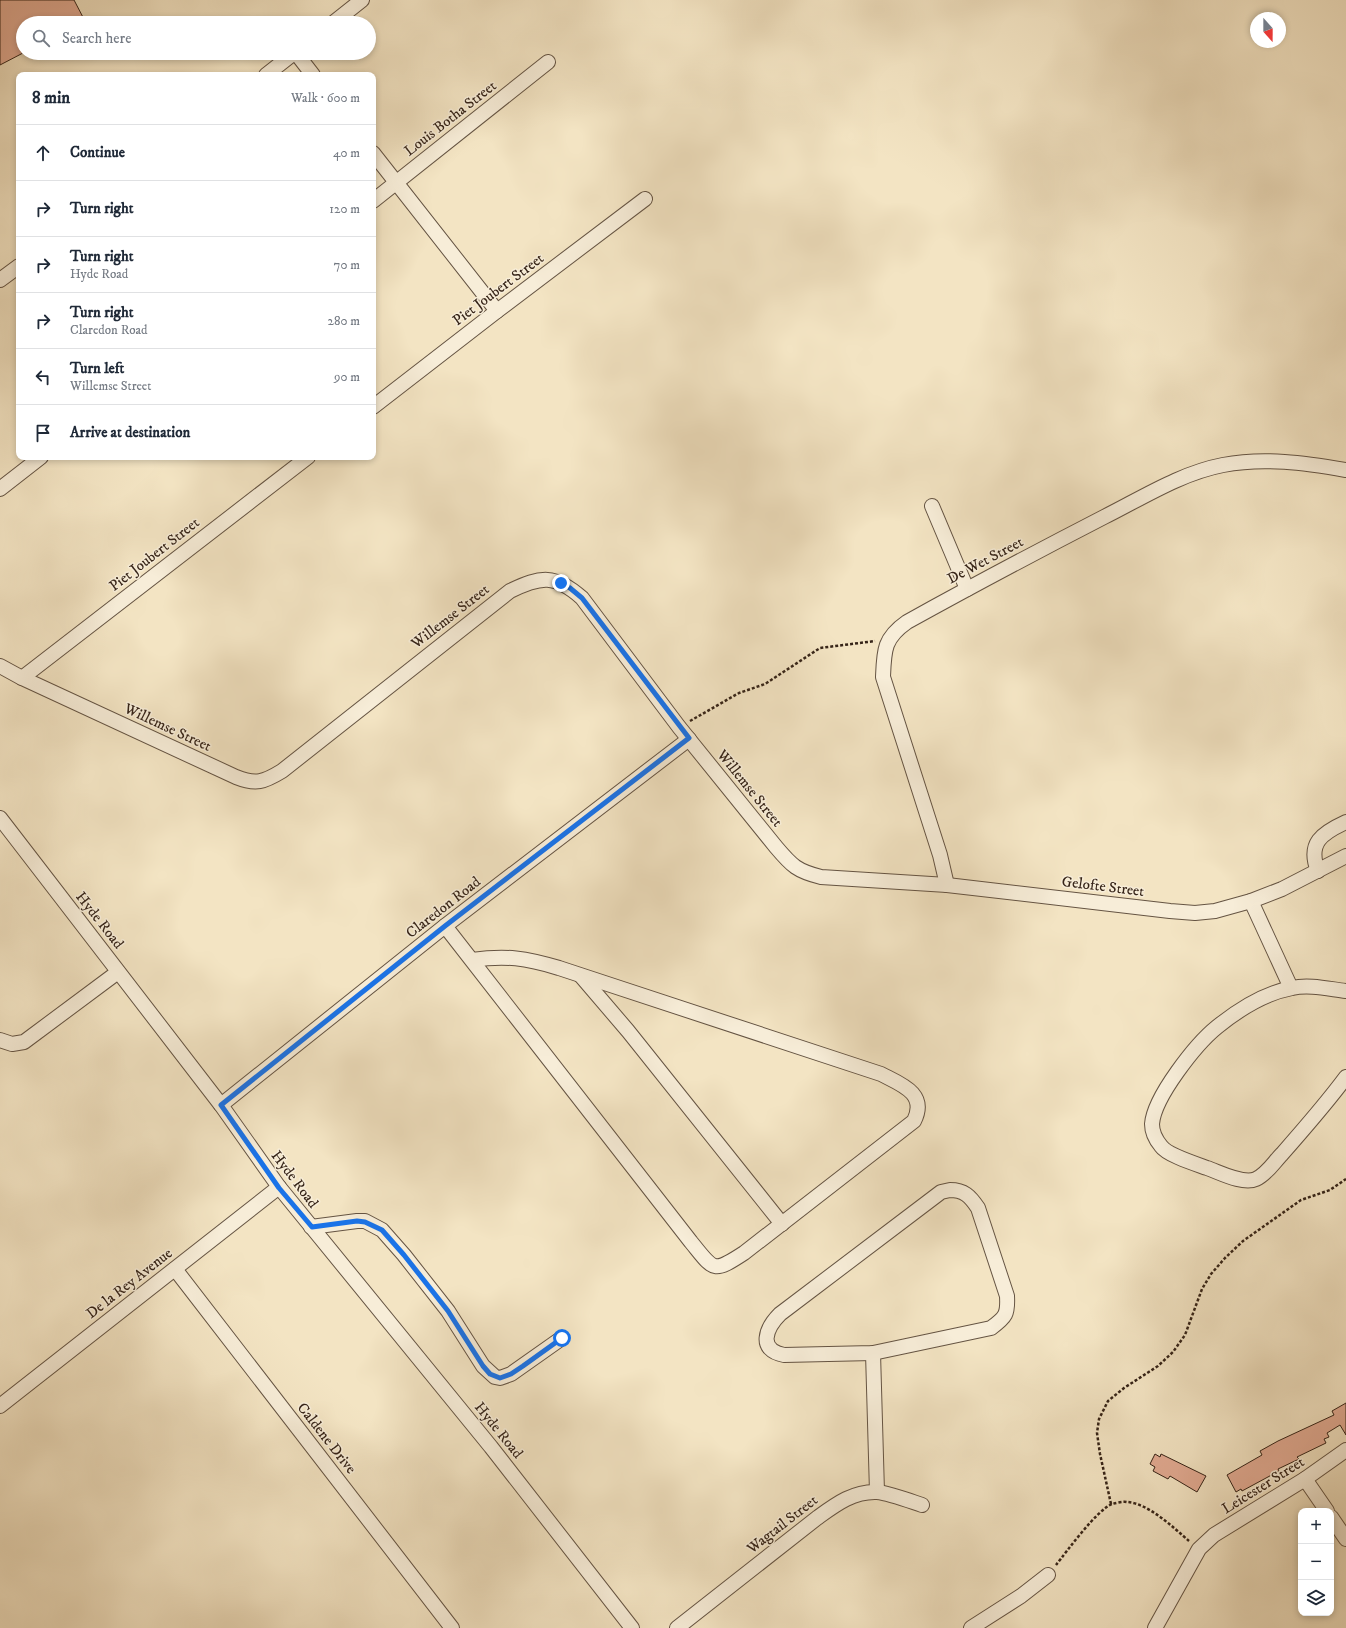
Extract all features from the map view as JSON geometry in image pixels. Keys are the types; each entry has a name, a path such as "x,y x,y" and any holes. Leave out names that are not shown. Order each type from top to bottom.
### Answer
{"street":[{"path":"342,16 362,0"},
{"path":"270,72 286,60"},
{"path":"301,60 311,72"},
{"name":"Louis Botha Street","path":"376,199 548,62"},
{"path":"376,157 497,311"},
{"name":"Piet Joubert Street","path":"376,405 645,199"},
{"path":"0,280 16,268"},
{"path":"0,489 37,460"},
{"name":"Piet Joubert Street","path":"22,678 304,460"},
{"name":"De Wet Street","path":"947,885 940,855 883,677 884,655 889,639 895,630 906,622 967,589 1189,475 1222,465 1263,461 1300,462 1346,470"},
{"path":"932,506 967,589"},
{"name":"Willemse Street","path":"0,666 22,678 236,777 248,781 259,782 271,778 282,771 510,591 526,583 544,580 561,583 582,598 679,727 790,864 804,873 821,877 846,879"},
{"name":"Claredon Road","path":"221,1105 445,926 689,738"},
{"name":"Hyde Road","path":"0,818 221,1105 279,1188 491,1447 632,1628"},
{"path":"1318,871 1314,860 1315,847 1318,840 1332,828 1346,822"},
{"name":"Gelofte Street","path":"846,879 947,885 1195,913 1215,912 1252,901 1282,889 1346,856"},
{"path":"1252,901 1291,988"},
{"path":"445,926 708,1263 715,1267 723,1266 744,1253 782,1224 914,1121 918,1112 918,1105 915,1096 908,1088 880,1074 552,966 518,958 495,957 472,960"},
{"path":"0,1040 12,1044 24,1042 118,972"},
{"path":"581,976 628,1031 782,1224"},
{"path":"1346,991 1309,987 1291,988 1251,1003 1216,1028 1196,1048 1159,1100 1153,1117 1153,1130 1157,1141 1162,1148 1180,1158 1238,1180 1253,1180 1265,1172 1284,1151 1346,1077"},
{"name":"De la Rey Avenue","path":"0,1406 279,1188"},
{"path":"958,1190 965,1192 978,1208 1007,1296 1008,1307 1004,1319 991,1328 873,1353 778,1354 767,1344 767,1331 780,1314 941,1192 958,1190"},
{"path":"312,1227 357,1221 365,1222 382,1230 404,1255 448,1311 483,1366 495,1378 500,1378 511,1374 562,1338"},
{"name":"Caldene Drive","path":"175,1269 452,1628"},
{"path":"873,1353 877,1492"},
{"name":"Leicester Street","path":"1155,1628 1199,1549 1214,1535 1305,1479 1346,1450"},
{"path":"1305,1479 1325,1508"},
{"name":"Wagtail Street","path":"677,1628 840,1501 853,1496 877,1492 922,1505"},
{"path":"1334,1521 1346,1539"},
{"path":"972,1628 1021,1596 1048,1575"}],"path":[{"path":"679,727 739,693 765,684 820,648 889,639"},
{"path":"1111,1504 1097,1433 1099,1419 1108,1401 1124,1388 1158,1366 1173,1352 1185,1335 1202,1289 1211,1274 1243,1241 1301,1200 1330,1190 1346,1179"},
{"path":"1048,1575 1091,1522 1111,1504 1127,1502 1151,1511 1199,1549"}],"building":[{"path":"0,0 74,0 82,16 16,16 16,57 0,65"},
{"path":"1346,1403 1346,1435 1340,1425 1327,1433 1329,1437 1324,1439 1326,1443 1297,1457 1299,1459 1278,1469 1279,1471 1242,1491 1241,1489 1236,1492 1227,1475 1262,1455 1260,1451 1334,1415 1332,1411"},
{"path":"1155,1454 1160,1457 1161,1454 1206,1476 1197,1492 1170,1476 1168,1479 1153,1471 1155,1467 1150,1464"}],"route":[{"path":"561,583 582,598 679,727 689,738 445,926 221,1105 279,1188 312,1227 357,1221 365,1222 382,1230 404,1255 448,1311 483,1366 495,1378 504,1377 511,1374 562,1338"}]}
